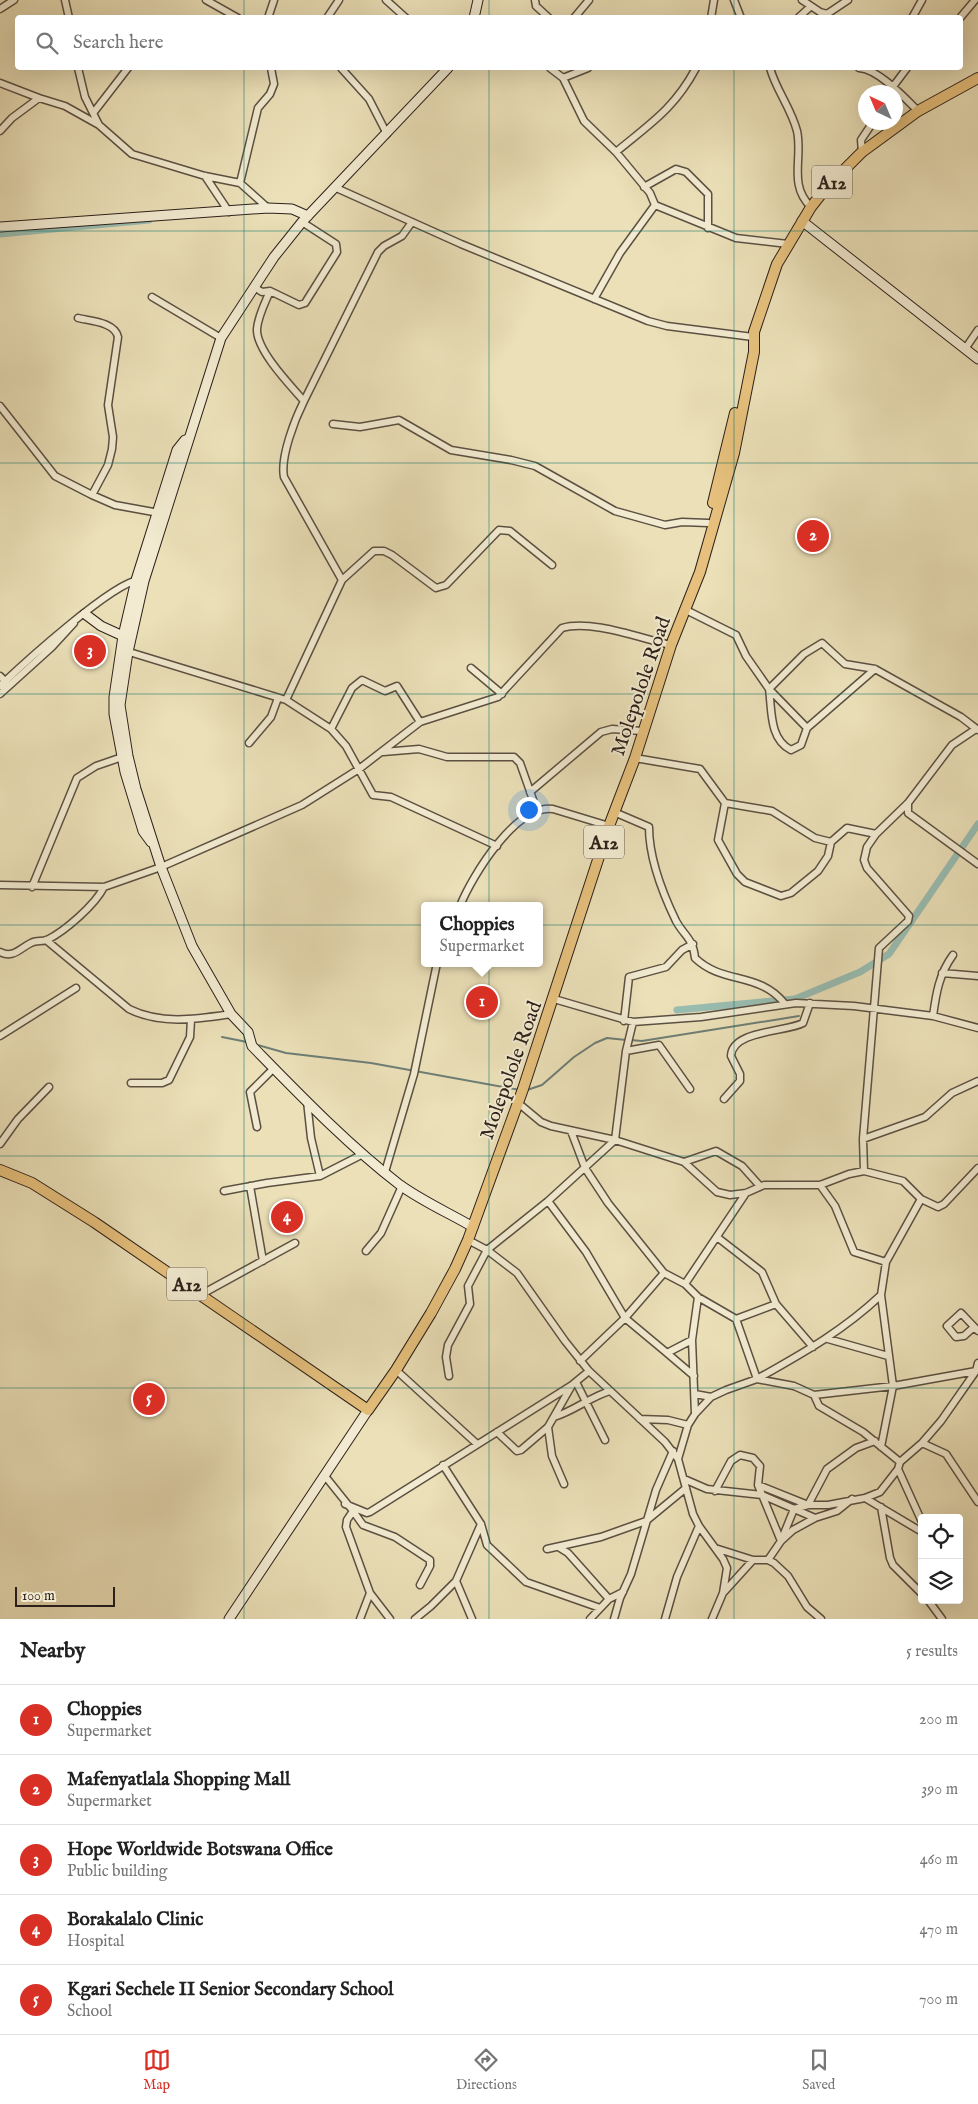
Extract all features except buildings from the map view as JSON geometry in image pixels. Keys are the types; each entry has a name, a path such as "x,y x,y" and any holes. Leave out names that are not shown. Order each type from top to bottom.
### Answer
{"main road":[{"name":"Molepolole Road","path":"684,609 708,523 748,350 770,282 788,244 802,220 826,188 862,152 918,111 978,78"},
{"name":"Molepolole Road","path":"368,1410 396,1370 446,1288 468,1240 523,1089 609,826 635,758 642,731 671,645 700,572 734,453 754,352 753,339"},
{"name":"A12","path":"0,1170 32,1183 64,1202 202,1294 368,1410"}],"street":[{"path":"0,9 14,0"},
{"path":"65,0 68,15"},
{"path":"206,0 233,15"},
{"path":"269,15 274,0"},
{"path":"329,15 339,0"},
{"path":"386,0 403,15"},
{"path":"475,15 478,0"},
{"path":"535,0 536,6 546,15"},
{"path":"576,15 589,0"},
{"path":"712,15 714,0"},
{"path":"734,0 740,15"},
{"path":"802,0 810,7 827,14 848,0"},
{"path":"914,15 922,0"},
{"path":"962,15 975,0"},
{"path":"801,15 810,7"},
{"path":"78,70 85,97 99,125"},
{"path":"94,112 126,70"},
{"path":"240,183 258,108 270,94 274,84 271,70"},
{"path":"343,70 369,99 387,134"},
{"path":"446,70 305,219 254,287 221,338 192,432 161,514 123,636 124,650 120,705 125,756 161,868 192,946 231,1014 248,1032 252,1046 363,1154 402,1186 473,1227"},
{"path":"553,70 563,78 584,121 616,152 650,193 655,205 708,228 742,240 788,244"},
{"path":"563,78 583,70"},
{"path":"616,152 670,107 695,70"},
{"path":"771,70 795,126 798,141 798,187 803,200 811,207"},
{"path":"871,70 885,85"},
{"path":"893,85 901,70"},
{"path":"0,83 65,106 99,125 132,154 205,176 240,183 268,208"},
{"path":"0,131 12,118 39,98"},
{"path":"903,100 918,111"},
{"path":"862,152 861,140 868,130"},
{"path":"644,186 676,169 686,172 708,194 708,228"},
{"path":"205,176 229,212"},
{"path":"334,187 594,299 658,324 753,339"},
{"path":"594,299 620,252 655,205"},
{"path":"0,226 268,208 292,209 336,244 337,252 305,304 299,305 270,291 262,292 254,287"},
{"path":"802,220 978,359"},
{"path":"342,580 283,472 292,427 378,252 384,246 402,236 412,222"},
{"path":"270,291 257,325 258,339 271,362 304,401"},
{"path":"152,297 221,338"},
{"path":"78,318 112,326 117,332 118,337 108,405 113,437 112,450 108,465 92,495"},
{"path":"965,349 978,330"},
{"path":"0,406 55,476 115,505 161,514"},
{"path":"333,424 360,427 398,420 451,450 535,466 615,511 665,525 682,522 708,523"},
{"path":"286,700 342,580 369,554 378,550 392,555 433,587 440,588 446,586 494,534 505,529 552,565"},
{"path":"0,694 16,676 85,614 114,592 140,580"},
{"path":"124,650 140,580"},
{"path":"684,609 736,635 746,656 769,689 807,728"},
{"path":"85,614 101,626 123,636"},
{"path":"0,885 104,887 161,868 302,805 359,770 420,722 494,699 502,694 558,632 569,626 595,628 671,645"},
{"path":"769,689 804,654 822,643 845,664 875,669 961,718 977,730 952,745 908,803 876,834 867,847 865,855 867,868 909,916 908,921 878,948 872,1009 864,1139 864,1171"},
{"path":"124,650 286,700 331,729 346,746 373,795 391,797 497,846"},
{"path":"471,668 502,694"},
{"path":"769,689 775,734 780,743 791,750 798,747 807,728 875,669"},
{"path":"0,676 2,684 16,676"},
{"path":"331,729 352,688 362,680 385,691 397,686 420,722"},
{"path":"249,743 270,717 278,698"},
{"path":"530,792 601,732 612,729 642,731"},
{"path":"383,752 420,749 447,757 514,757 520,763 537,811"},
{"path":"32,887 78,778 96,766 125,756"},
{"path":"635,758 700,769 725,803 772,811 815,838 831,842"},
{"path":"725,803 718,840 737,874 745,882 781,896 791,893 818,871 828,856 831,842 847,828 876,834"},
{"path":"908,803 908,813 978,864"},
{"path":"462,902 497,846 522,819 537,811 553,809 609,826"},
{"path":"614,812 650,827 649,838 656,872 677,923 694,944 694,958 707,969 758,982 778,996 785,1004"},
{"path":"0,952 6,955 12,954 31,943 46,940 90,907 104,887"},
{"path":"46,940 128,1009 148,1017 191,1020 231,1014"},
{"path":"624,1021 629,976 666,967 682,950 694,944"},
{"path":"933,1016 942,973 953,955"},
{"path":"385,1172 414,1074 436,967"},
{"path":"942,973 978,976"},
{"path":"0,1036 76,988"},
{"path":"554,999 624,1021 634,1022 700,1017 785,1004 810,1003 933,1016 978,1028"},
{"path":"724,1099 740,1081 740,1074 731,1056 736,1047 756,1034 793,1027 803,1023 810,1003"},
{"path":"131,1083 162,1083 169,1080 190,1037 191,1020"},
{"path":"449,1376 446,1357 448,1345 470,1304 468,1286 487,1250 548,1201 616,1140 626,1051 634,1022"},
{"path":"626,1051 659,1045 690,1089"},
{"path":"257,1127 250,1092 274,1068"},
{"path":"864,1139 925,1118 952,1093 978,1081"},
{"path":"0,1144 18,1119 49,1087"},
{"path":"307,1100 310,1138 320,1176"},
{"path":"517,1102 542,1122 616,1140 684,1162 717,1192 730,1195 746,1193 759,1185 820,1185 849,1174 864,1171 903,1181 921,1199 936,1206 942,1206 978,1168"},
{"path":"570,1130 584,1168 608,1203 664,1273 685,1284 698,1297 736,1319 757,1379"},
{"path":"684,1162 716,1151 742,1166 759,1185"},
{"path":"224,1191 320,1176 363,1154"},
{"path":"820,1185 835,1206 849,1245 854,1252 886,1262"},
{"path":"250,1186 263,1261"},
{"path":"366,1251 381,1233 402,1186"},
{"path":"685,1284 746,1193"},
{"path":"881,1447 893,1386 881,1295 886,1262 921,1199"},
{"path":"548,1201 586,1252 625,1318 694,1376"},
{"path":"717,1237 762,1272 776,1304 813,1347"},
{"path":"468,1240 487,1250 517,1273 580,1361 673,1451 678,1459 699,1526 724,1559 727,1568 723,1593 712,1619"},
{"path":"202,1294 295,1243"},
{"path":"580,1361 625,1318 664,1273"},
{"path":"678,1459 688,1425 695,1414 712,1397 757,1379 828,1339 858,1317 881,1295"},
{"path":"695,1414 692,1340 698,1297"},
{"path":"736,1319 776,1304"},
{"path":"828,1339 888,1356"},
{"path":"666,1354 692,1340"},
{"path":"794,1509 808,1505 828,1505 852,1498 865,1498 880,1492 898,1470 900,1462 922,1443 941,1421 977,1372 978,1363"},
{"path":"396,1370 477,1444"},
{"path":"356,1518 367,1513 574,1384 589,1371"},
{"path":"757,1379 794,1386 814,1395 893,1386 977,1372"},
{"path":"574,1384 586,1402 605,1440"},
{"path":"497,1432 519,1451 548,1427 574,1384"},
{"path":"554,1417 568,1413 598,1394 610,1391"},
{"path":"695,1394 712,1397"},
{"path":"814,1395 819,1406 875,1441 900,1462"},
{"path":"229,1619 368,1410"},
{"path":"640,1419 668,1420 688,1425"},
{"path":"548,1427 552,1456 564,1484"},
{"path":"808,1505 827,1470 856,1448 875,1441"},
{"path":"922,1443 946,1454 978,1502"},
{"path":"614,1619 631,1574 658,1483 673,1451"},
{"path":"715,1490 731,1461 740,1455 753,1458 759,1463 758,1486 781,1541"},
{"path":"443,1465 481,1524 487,1545 526,1582 600,1608"},
{"path":"898,1470 918,1514"},
{"path":"325,1476 363,1525 395,1537 430,1560 430,1566 420,1585"},
{"path":"684,1479 704,1488 762,1495 815,1518"},
{"path":"758,1486 808,1505"},
{"path":"547,1549 560,1548 615,1533 646,1521 686,1488"},
{"path":"781,1541 803,1523 837,1512 852,1498"},
{"path":"865,1498 918,1530"},
{"path":"345,1504 367,1513"},
{"path":"881,1507 890,1558 893,1565 918,1590"},
{"path":"768,1560 781,1541 794,1509"},
{"path":"353,1511 347,1520 346,1527 370,1593 390,1619"},
{"path":"415,1619 456,1581 481,1524"},
{"path":"665,1619 677,1577 699,1526"},
{"path":"560,1548 568,1553 609,1598"},
{"path":"715,1548 753,1560 768,1560 788,1576 807,1607 821,1619"},
{"path":"723,1593 753,1560"},
{"path":"456,1581 472,1619"},
{"path":"590,1619 609,1598 623,1592"},
{"path":"360,1619 370,1593"},
{"path":"933,1604 942,1619"}],"waterway":[{"path":"0,234 149,220"},
{"path":"677,1010 795,999 860,972 889,954 978,824"},
{"path":"630,1040 642,1041 799,1016"},
{"path":"222,1037 247,1042"},
{"path":"527,1090 542,1085 574,1057 595,1043 607,1038 626,1040"},
{"path":"254,1044 286,1053 371,1063 520,1090"}],"place":[{"name":"Mafenyatlala Shopping Mall","path":"813,536"},
{"name":"Hope Worldwide Botswana Office","path":"90,651"},
{"name":"Choppies","path":"482,1002"},
{"name":"Borakalalo Clinic","path":"287,1217"},
{"name":"Kgari Sechele II Senior Secondary School","path":"149,1399"}]}
